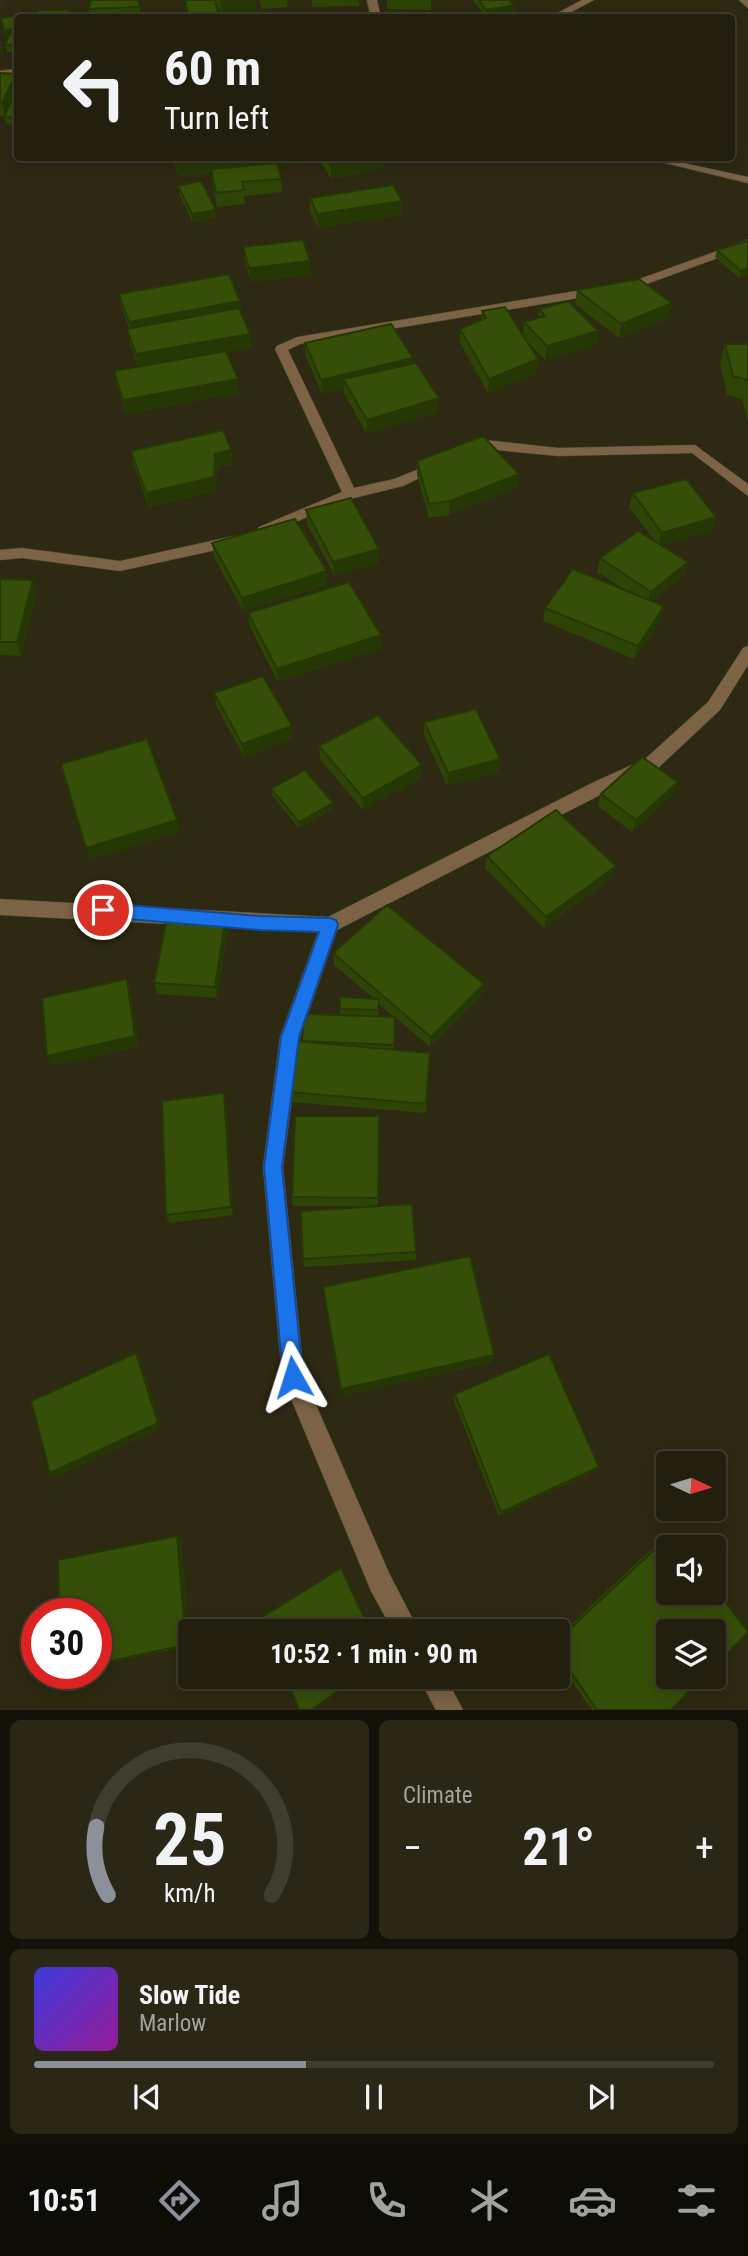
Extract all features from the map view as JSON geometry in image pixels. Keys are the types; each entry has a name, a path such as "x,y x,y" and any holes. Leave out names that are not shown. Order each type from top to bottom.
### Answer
{"street":[{"path":"560,14 589,0"},
{"path":"744,0 748,5"},
{"path":"662,161 748,180"},
{"path":"350,494 281,349 297,341 632,285 748,243"},
{"path":"0,555 22,553 120,566 247,538 350,494 398,483 485,444 558,452 695,449 748,491"},
{"path":"0,907 77,908 259,923 330,925 598,788 651,764 713,706 748,652"},
{"path":"330,925 290,1037 273,1167 293,1377 380,1582 400,1619"},
{"path":"438,1689 450,1710"}],"building":[{"path":"91,0 138,0 140,7 89,9"},
{"path":"185,0 215,0 218,13 188,14"},
{"path":"479,0 509,0 514,5 486,10"},
{"path":"38,10 70,10 68,14 36,14"},
{"path":"14,16 14,29 4,30 1,18"},
{"path":"11,31 14,31 14,45 5,45"},
{"path":"0,73 14,74 14,78 0,103"},
{"path":"14,95 14,118 4,116"},
{"path":"328,161 354,161 331,165"},
{"path":"277,163 281,179 242,182 244,190 216,193 211,169"},
{"path":"201,181 216,210 192,214 178,186"},
{"path":"393,185 402,201 317,214 310,198"},
{"path":"303,240 310,261 249,268 243,247"},
{"path":"748,241 748,268 741,271 717,250"},
{"path":"229,274 240,301 129,322 119,294"},
{"path":"639,279 672,303 621,324 577,290"},
{"path":"568,301 598,331 547,346 524,322 545,316 539,309"},
{"path":"505,307 538,359 489,379 460,329 486,318 482,311"},
{"path":"239,308 250,334 136,354 127,329"},
{"path":"391,324 413,358 321,380 305,343"},
{"path":"725,344 748,344 748,380 733,376"},
{"path":"226,351 238,379 123,400 114,371"},
{"path":"416,363 439,398 367,420 343,379"},
{"path":"223,430 231,450 215,454 214,477 146,493 131,451"},
{"path":"483,436 519,474 450,501 429,504 417,461"},
{"path":"686,479 716,517 662,533 633,493"},
{"path":"351,498 379,549 333,562 306,510"},
{"path":"295,519 327,571 242,598 212,543"},
{"path":"638,531 688,562 651,592 600,558"},
{"path":"573,569 664,606 638,646 545,608"},
{"path":"0,579 33,580 17,642 0,642"},
{"path":"349,582 381,635 277,669 248,613"},
{"path":"263,676 292,726 242,744 214,693"},
{"path":"476,709 500,759 448,773 424,722"},
{"path":"378,715 422,765 363,798 319,746"},
{"path":"147,739 177,820 86,848 61,764"},
{"path":"642,757 678,782 636,820 601,794"},
{"path":"305,770 333,803 299,822 271,789"},
{"path":"556,810 616,866 546,917 487,856"},
{"path":"387,905 484,984 431,1037 333,953"},
{"path":"167,917 225,921 215,987 154,983"},
{"path":"127,979 135,1036 47,1056 42,998"},
{"path":"340,997 379,999 378,1010 340,1009"},
{"path":"304,1014 395,1017 394,1045 302,1041"},
{"path":"297,1041 430,1053 426,1104 290,1092"},
{"path":"224,1093 231,1207 166,1215 162,1101"},
{"path":"295,1116 379,1116 378,1198 292,1197"},
{"path":"412,1204 416,1252 303,1259 301,1211"},
{"path":"470,1256 494,1355 341,1389 323,1287"},
{"path":"136,1353 158,1423 50,1473 31,1401"},
{"path":"549,1354 599,1467 501,1512 455,1394"},
{"path":"177,1536 184,1619 178,1619 178,1647 112,1661 112,1598 59,1598 58,1560"},
{"path":"656,1548 656,1605 726,1605 726,1603 748,1632 726,1655 726,1619 656,1619 656,1689 691,1689 671,1710 597,1710 570,1671 570,1629"},
{"path":"341,1568 364,1619 261,1619"},
{"path":"291,1689 341,1689 311,1710 299,1710"}],"route":[{"path":"103,910 259,923 330,925 290,1037 273,1167 293,1377"}]}
